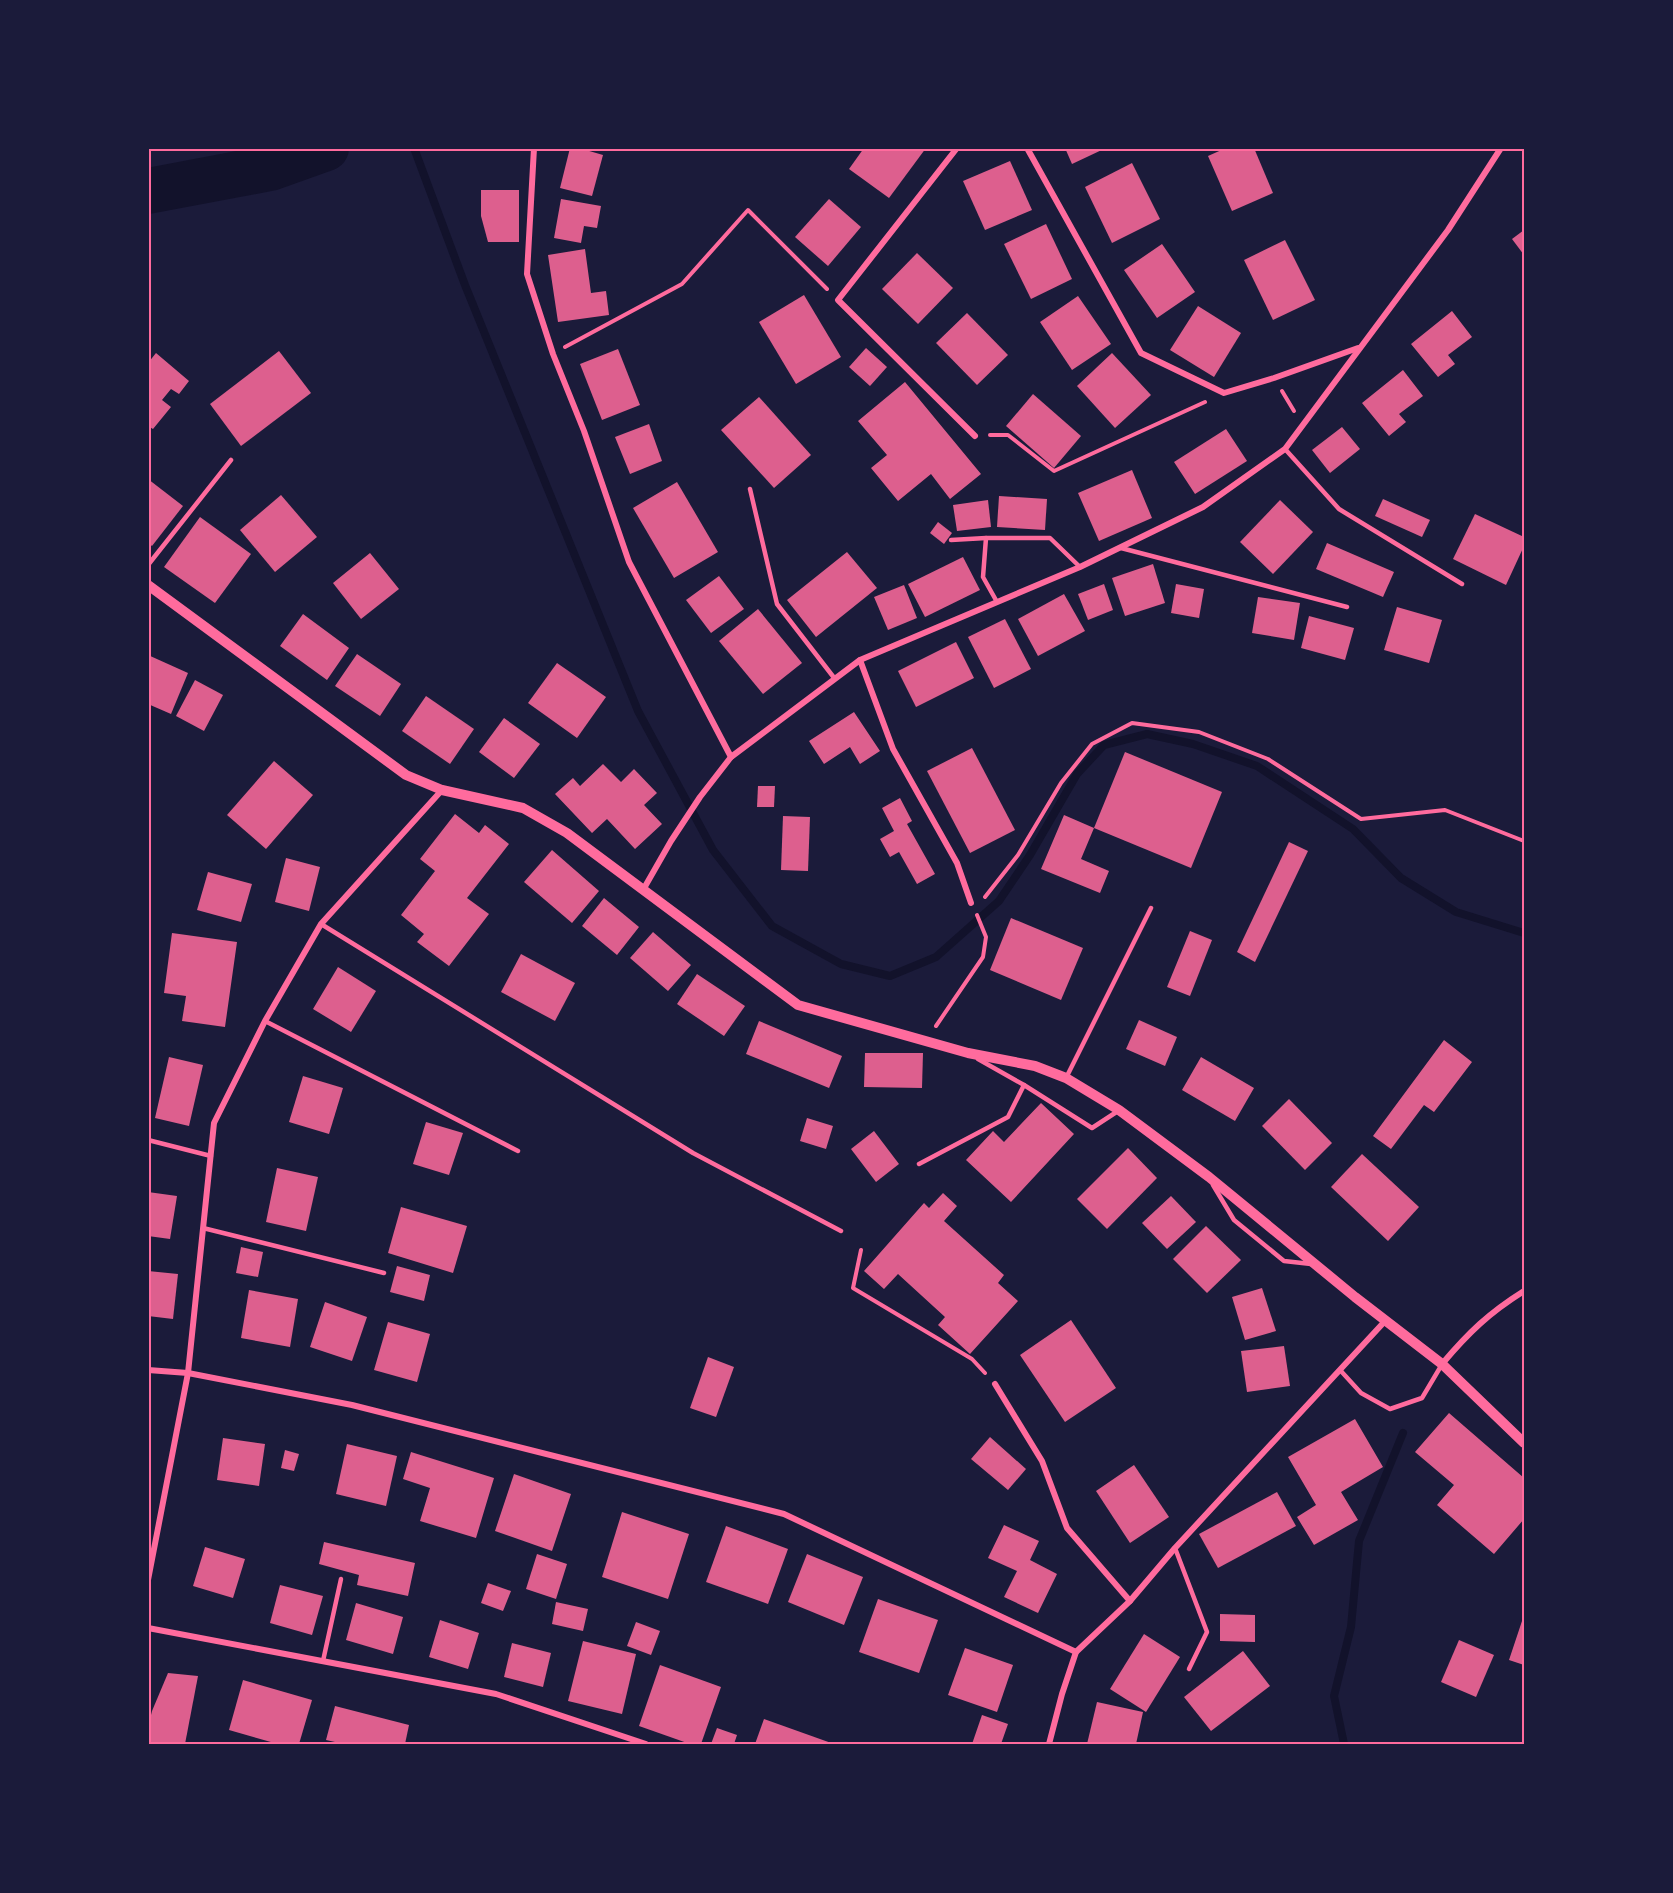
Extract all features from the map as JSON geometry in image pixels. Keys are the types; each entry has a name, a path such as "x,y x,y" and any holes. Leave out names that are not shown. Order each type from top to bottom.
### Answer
{"street":[{"path":"534,148 527,274 552,354 584,431 629,562 731,757"},
{"path":"957,148 838,300 975,436"},
{"path":"1026,148 1141,353 1224,393 1359,348"},
{"path":"643,890 700,797 731,757 860,660 1121,548 1203,507 1285,449 1448,230 1501,148"},
{"path":"148,585 406,775 442,789 523,808 567,833 798,1005 968,1053 1035,1066 1066,1078 1119,1110 1209,1177 1442,1364 1524,1443"},
{"path":"860,660 893,748 957,863 971,903"},
{"path":"148,1580 188,1373 214,1124 265,1021 321,924 442,789"},
{"path":"1442,1364 1477,1325 1524,1291"},
{"path":"1049,1744 1076,1653 1130,1601 1175,1548 1386,1320"},
{"path":"148,1370 188,1373 352,1405 784,1514 1076,1653"},
{"path":"995,1384 1042,1461 1067,1528 1130,1601"},
{"path":"148,1628 496,1694 646,1744"}],"lane":[{"path":"1285,449 1339,509 1462,584"},
{"path":"148,565 231,460"},
{"path":"750,489 777,604 835,679"},
{"path":"986,538 983,577 997,602"},
{"path":"951,540 1050,538 1080,567"},
{"path":"1121,548 1347,607"},
{"path":"1066,1078 1151,908"},
{"path":"321,924 693,1153 841,1231"},
{"path":"265,1021 518,1151"},
{"path":"968,1053 1092,1128 1119,1110"},
{"path":"919,1164 1008,1117 1024,1085"},
{"path":"148,1140 211,1156"},
{"path":"1209,1177 1234,1220 1284,1261 1316,1265"},
{"path":"203,1228 384,1273"},
{"path":"1340,1370 1361,1393 1390,1409 1422,1398 1442,1364"},
{"path":"1175,1548 1207,1632 1189,1669"},
{"path":"323,1661 341,1579"}],"path":[{"path":"552,354 682,284 748,210 838,300"},
{"path":"1274,378 1302,425"},
{"path":"975,436 1008,435 1054,471 1224,393"},
{"path":"926,1042 983,957 986,938 971,903 987,897 1017,855 1061,783 1092,744 1132,723 1199,732 1268,759 1361,819 1445,810 1524,841"},
{"path":"861,1250 853,1288 972,1359 995,1384"}],"building":[{"path":"570,148 579,148 603,155 592,196 560,188"},
{"path":"864,148 926,148 889,198 849,169"},
{"path":"1065,148 1106,148 1072,164"},
{"path":"1226,148 1254,148 1273,193 1232,211 1208,156"},
{"path":"1010,161 1032,210 985,230 963,181"},
{"path":"1132,163 1160,219 1112,243 1085,187"},
{"path":"481,190 519,190 519,242 488,242 481,216"},
{"path":"561,199 601,206 597,228 584,226 581,243 554,238"},
{"path":"829,199 861,227 828,266 795,237"},
{"path":"1046,224 1072,279 1031,299 1004,244"},
{"path":"1524,230 1524,255 1512,239"},
{"path":"1285,240 1315,300 1273,320 1244,260"},
{"path":"1162,244 1195,292 1157,318 1124,270"},
{"path":"585,249 591,293 606,291 609,315 558,322 548,255"},
{"path":"917,253 953,288 918,324 882,289"},
{"path":"804,295 841,357 796,384 759,322"},
{"path":"1078,296 1111,344 1072,370 1040,322"},
{"path":"1198,306 1241,333 1214,377 1170,350"},
{"path":"1452,311 1472,337 1448,355 1455,364 1438,377 1411,344"},
{"path":"967,313 1008,355 977,385 936,343"},
{"path":"866,348 887,367 870,386 849,367"},
{"path":"618,349 640,405 602,420 580,364"},
{"path":"279,351 311,393 241,446 210,404"},
{"path":"156,353 189,381 179,394 171,389 162,400 171,407 153,429 148,426 148,363"},
{"path":"1112,353 1151,395 1115,428 1077,386"},
{"path":"1403,370 1423,396 1399,414 1406,422 1389,436 1362,403"},
{"path":"905,382 981,474 950,499 931,474 898,501 871,468 887,455 858,421"},
{"path":"1033,394 1081,436 1054,468 1006,426"},
{"path":"759,397 811,455 774,488 721,430"},
{"path":"649,424 662,461 630,474 615,437"},
{"path":"1342,427 1360,449 1330,473 1312,450"},
{"path":"1226,429 1247,461 1195,494 1174,462"},
{"path":"1132,470 1152,518 1099,541 1078,493"},
{"path":"148,479 183,506 152,546 148,543"},
{"path":"677,482 718,552 674,578 633,508"},
{"path":"281,495 317,537 275,572 240,530"},
{"path":"999,496 1047,499 1045,530 997,527"},
{"path":"1383,499 1430,520 1422,537 1375,516"},
{"path":"988,500 991,527 957,531 953,505"},
{"path":"1280,500 1313,532 1273,574 1240,542"},
{"path":"1475,514 1524,537 1524,546 1506,585 1453,559"},
{"path":"200,517 251,554 215,603 164,567"},
{"path":"938,522 952,533 944,544 930,533"},
{"path":"1327,543 1394,572 1383,597 1316,569"},
{"path":"847,552 877,588 816,637 787,600"},
{"path":"370,553 399,589 361,619 333,583"},
{"path":"963,557 980,590 925,617 908,584"},
{"path":"1153,564 1165,603 1125,616 1112,578"},
{"path":"719,576 744,609 711,633 686,600"},
{"path":"1104,584 1113,610 1088,620 1078,594"},
{"path":"1176,584 1204,589 1199,618 1171,613"},
{"path":"904,585 917,618 888,630 874,597"},
{"path":"1064,594 1085,631 1038,656 1018,619"},
{"path":"1258,597 1300,603 1294,640 1252,633"},
{"path":"1397,607 1442,620 1429,663 1384,650"},
{"path":"758,609 802,663 763,694 719,641"},
{"path":"303,614 349,648 327,680 280,646"},
{"path":"1309,616 1354,628 1345,660 1301,648"},
{"path":"1005,619 1031,669 994,688 968,637"},
{"path":"956,642 974,678 916,707 898,671"},
{"path":"357,654 401,684 380,716 335,686"},
{"path":"148,655 188,673 171,714 148,704"},
{"path":"557,663 606,697 577,738 528,703"},
{"path":"195,680 223,695 204,731 176,716"},
{"path":"426,696 474,729 450,764 402,731"},
{"path":"854,712 880,751 860,764 850,747 824,764 809,741"},
{"path":"504,718 540,744 514,778 479,752"},
{"path":"972,748 1015,830 970,853 927,771"},
{"path":"1125,752 1222,792 1191,868 1094,828"},
{"path":"274,761 313,795 266,849 227,815"},
{"path":"603,764 621,782 634,769 657,793 644,805 662,824 635,849 607,819 592,833 555,794 573,778 580,786"},
{"path":"758,786 775,786 774,807 757,807"},
{"path":"900,798 912,821 907,824 935,874 917,884 899,852 890,857 880,839 894,831 882,808"},
{"path":"455,814 479,833 485,825 509,844 467,898 489,914 449,966 417,942 424,934 401,915 435,871 420,859"},
{"path":"1064,815 1094,828 1081,859 1109,871 1100,893 1041,869"},
{"path":"783,816 810,817 808,871 781,870"},
{"path":"1289,842 1308,851 1255,962 1237,952"},
{"path":"552,850 599,891 572,923 524,882"},
{"path":"286,858 320,867 309,911 275,902"},
{"path":"208,872 252,884 241,922 197,910"},
{"path":"604,898 639,927 617,955 582,926"},
{"path":"1011,918 1083,948 1061,1000 990,970"},
{"path":"1190,931 1212,940 1190,996 1167,987"},
{"path":"653,932 691,965 668,991 630,958"},
{"path":"172,933 237,942 225,1027 182,1021 186,996 164,993"},
{"path":"521,954 575,983 555,1021 501,992"},
{"path":"338,967 376,991 351,1032 313,1009"},
{"path":"697,974 745,1006 724,1036 677,1004"},
{"path":"1139,1020 1177,1037 1165,1066 1126,1049"},
{"path":"759,1021 842,1056 829,1088 746,1054"},
{"path":"1444,1040 1472,1062 1434,1112 1424,1105 1391,1149 1373,1136"},
{"path":"865,1053 923,1053 922,1088 864,1087"},
{"path":"169,1057 203,1065 189,1126 155,1118"},
{"path":"1201,1057 1254,1088 1235,1121 1182,1090"},
{"path":"303,1076 343,1088 329,1134 289,1122"},
{"path":"1289,1099 1332,1143 1305,1170 1262,1126"},
{"path":"1041,1103 1074,1134 1011,1202 966,1160 993,1131 1004,1142"},
{"path":"807,1118 833,1126 826,1149 800,1141"},
{"path":"426,1122 463,1133 449,1175 413,1164"},
{"path":"874,1131 899,1164 876,1182 851,1149"},
{"path":"1128,1148 1157,1178 1107,1229 1077,1199"},
{"path":"1362,1154 1419,1207 1388,1241 1331,1187"},
{"path":"277,1168 318,1177 306,1231 266,1222"},
{"path":"148,1192 177,1196 170,1239 148,1236"},
{"path":"943,1193 957,1206 944,1221 1004,1275 998,1283 1018,1301 970,1354 938,1325 945,1317 898,1274 884,1289 864,1271 924,1203 929,1208"},
{"path":"1171,1196 1196,1222 1167,1249 1142,1223"},
{"path":"401,1207 467,1226 453,1273 388,1253"},
{"path":"1206,1226 1241,1260 1207,1293 1173,1259"},
{"path":"241,1247 263,1252 258,1277 236,1273"},
{"path":"397,1266 430,1275 424,1301 390,1292"},
{"path":"148,1271 178,1274 173,1319 148,1316"},
{"path":"1262,1288 1276,1331 1245,1340 1232,1297"},
{"path":"249,1290 298,1299 290,1347 241,1338"},
{"path":"325,1302 367,1317 352,1361 310,1347"},
{"path":"1071,1320 1116,1388 1065,1422 1020,1355"},
{"path":"388,1322 430,1334 417,1382 374,1370"},
{"path":"1284,1346 1290,1386 1247,1392 1241,1351"},
{"path":"708,1357 734,1367 716,1417 690,1408"},
{"path":"1449,1413 1524,1478 1524,1519 1494,1554 1437,1505 1454,1485 1415,1452"},
{"path":"1355,1419 1383,1467 1341,1492 1358,1520 1314,1545 1297,1517 1316,1505 1288,1457"},
{"path":"990,1437 1026,1469 1008,1490 971,1459"},
{"path":"223,1438 265,1444 259,1486 217,1480"},
{"path":"347,1444 397,1456 386,1506 336,1494"},
{"path":"285,1450 299,1454 294,1471 281,1468"},
{"path":"411,1452 494,1478 476,1538 420,1521 430,1488 403,1479"},
{"path":"1134,1465 1169,1517 1130,1543 1096,1491"},
{"path":"514,1474 571,1494 552,1551 495,1531"},
{"path":"1277,1492 1296,1526 1218,1568 1199,1534"},
{"path":"622,1512 689,1534 668,1599 602,1577"},
{"path":"1004,1525 1039,1541 1030,1560 1057,1574 1038,1613 1004,1597 1017,1571 988,1558"},
{"path":"726,1526 788,1549 768,1604 706,1582"},
{"path":"324,1542 415,1563 408,1596 357,1585 359,1575 319,1564"},
{"path":"205,1547 245,1559 233,1598 193,1586"},
{"path":"537,1554 567,1564 556,1599 526,1589"},
{"path":"807,1554 863,1577 844,1625 788,1602"},
{"path":"488,1583 511,1591 503,1611 481,1603"},
{"path":"280,1585 323,1596 312,1635 270,1623"},
{"path":"878,1599 938,1620 919,1673 859,1652"},
{"path":"556,1602 588,1609 583,1631 552,1624"},
{"path":"356,1603 403,1617 393,1654 346,1640"},
{"path":"1220,1614 1255,1615 1255,1642 1220,1641"},
{"path":"1524,1615 1524,1665 1509,1660"},
{"path":"440,1620 479,1633 468,1669 429,1657"},
{"path":"636,1622 660,1631 651,1655 627,1646"},
{"path":"1144,1634 1180,1657 1146,1712 1110,1689"},
{"path":"1459,1640 1494,1655 1476,1697 1441,1682"},
{"path":"583,1641 636,1654 622,1714 568,1701"},
{"path":"512,1643 551,1653 543,1687 504,1677"},
{"path":"965,1648 1013,1665 997,1712 948,1695"},
{"path":"1243,1651 1270,1686 1211,1731 1184,1697"},
{"path":"660,1665 721,1687 701,1744 690,1744 639,1726"},
{"path":"168,1673 198,1676 185,1744 148,1744 148,1727 152,1711"},
{"path":"243,1680 312,1700 299,1744 278,1744 229,1730"},
{"path":"1097,1702 1143,1712 1136,1744 1087,1744"},
{"path":"335,1706 409,1725 405,1744 344,1744 326,1740"},
{"path":"982,1715 1008,1724 1001,1744 972,1744"},
{"path":"764,1719 834,1744 755,1744"},
{"path":"717,1728 737,1735 734,1744 711,1744"}],"waterway":[{"path":"148,191 270,168 326,148"},
{"path":"414,148 465,285 638,711 713,850 772,926 841,964 890,976 936,957 999,901 1030,855 1077,774 1104,745 1147,734 1193,744 1257,766 1353,829 1401,878 1456,912 1524,933"},
{"path":"1344,1744 1334,1696 1351,1627 1359,1541 1403,1433"}]}
